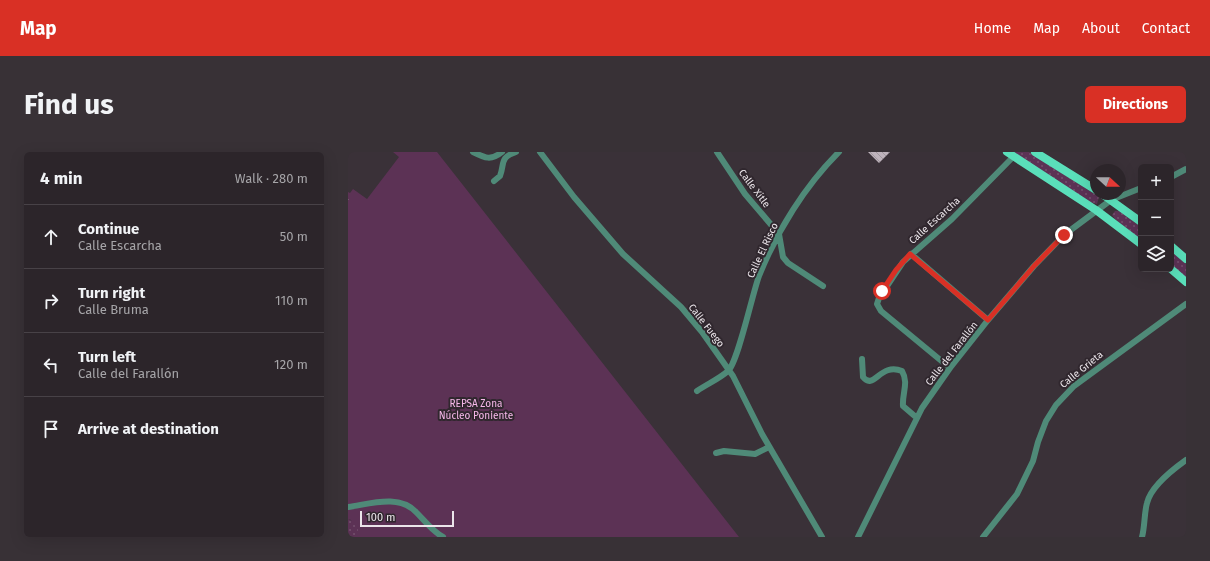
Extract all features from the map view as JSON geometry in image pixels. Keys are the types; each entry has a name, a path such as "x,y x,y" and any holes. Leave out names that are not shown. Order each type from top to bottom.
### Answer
{"main road":[{"path":"1035,152 1090,186"},
{"path":"1011,154 1096,210 1138,242"},
{"path":"1111,200 1138,220"},
{"path":"1174,249 1186,259"},
{"path":"1174,272 1186,282"}],"street":[{"path":"473,152 485,158 491,158 502,152"},
{"path":"494,181 500,176 502,164 505,158 516,152"},
{"name":"Calle Fuego","path":"540,152 574,197 623,254 681,307 702,332 728,371 769,447 822,537"},
{"name":"Calle Xitle","path":"717,152 745,194 779,234"},
{"name":"Calle El Risco","path":"728,371 737,352 752,295 779,234 809,187 839,152"},
{"name":"Calle Escarcha","path":"950,368 881,310 878,304 882,291 896,270 910,254 952,219 1011,154"},
{"path":"1174,175 1186,169"},
{"name":"Calle del Farallón","path":"1126,194 1138,189"},
{"name":"Calle del Farallón","path":"858,537 917,418 950,368 988,320 1049,250 1096,210 1111,200"},
{"path":"779,234 783,257 788,263 823,286"},
{"path":"910,254 988,320"},
{"name":"Calle Grieta","path":"983,537 1017,494 1023,484 1033,461 1046,421 1056,405 1074,386 1186,304"},
{"path":"862,360 863,377 868,381 872,381 891,368 902,371 905,376 906,385 902,398 903,406 917,418"},
{"path":"697,391 728,371"},
{"path":"716,453 724,451 755,454 769,447"},
{"path":"1142,537 1147,502 1152,493 1165,478 1186,460"},
{"path":"348,507 386,502 404,503 410,506 435,533 443,537"}],"green space":[{"name":"REPSA Zona Núcleo Poniente","path":"393,152 437,152 739,537 358,537 351,520 348,519 348,192 350,193 353,189 367,199 399,157"},
{"path":"1011,152 1029,152 1090,191 1090,200 1098,200 1097,204 1089,202"},
{"path":"1115,211 1119,211 1138,225 1138,238 1115,219 1112,215"},
{"path":"1174,254 1186,264 1186,277 1174,267"},
{"path":"348,519 354,522 358,527 358,537 348,537"}],"building":[{"path":"868,152 890,152 879,163"}],"route":[{"path":"882,291 902,262 910,254 988,320 1034,266 1064,235"}]}
